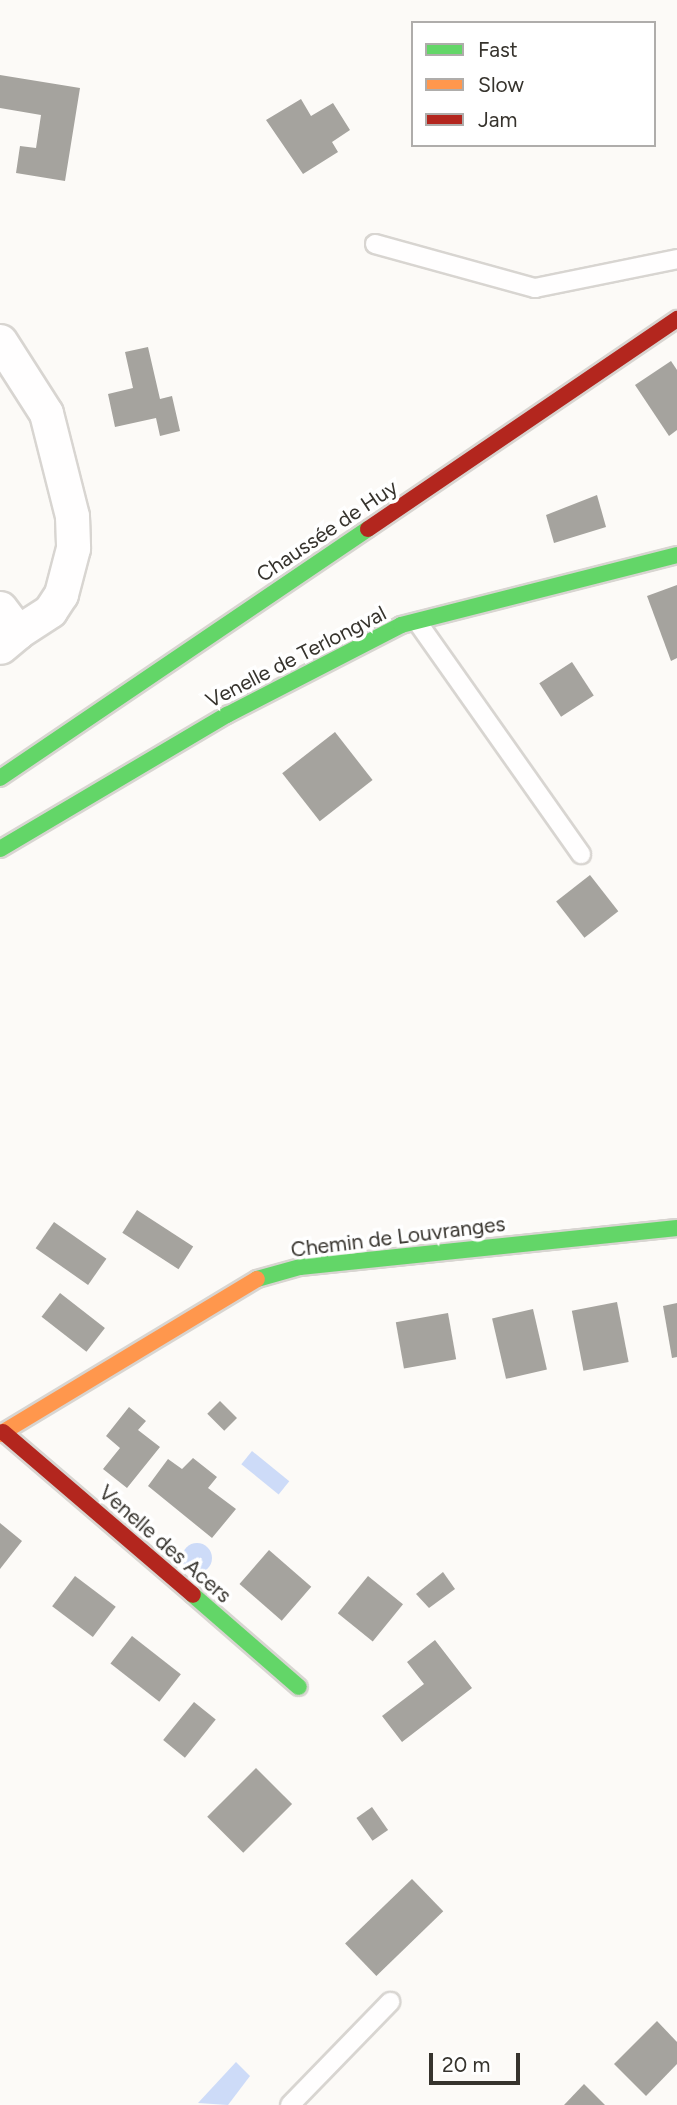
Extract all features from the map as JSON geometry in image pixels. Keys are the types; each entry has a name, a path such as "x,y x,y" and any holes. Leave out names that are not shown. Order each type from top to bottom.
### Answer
{"street":[{"name":"Chaussée de Huy","path":"0,778 677,319"},
{"path":"0,341 46,414 72,516 73,548 61,594 50,611 6,629"},
{"name":"Venelle de Terlongval","path":"0,849 348,649 418,623 677,555"},
{"name":"Chemin de Louvranges","path":"2,1433 256,1279 300,1267 677,1228"},
{"name":"Venelle des Acers","path":"2,1433 299,1687"}],"lane":[{"path":"375,244 534,288 677,259"},
{"path":"418,623 581,854"},
{"path":"290,2105 390,2002"}],"water":[{"path":"252,1451 289,1481 279,1494 241,1464"},
{"path":"197,1543 208,1547 212,1558 208,1569 197,1573 186,1569 182,1558 186,1547"},
{"path":"236,2062 250,2076 228,2105 198,2103"}],"building":[{"path":"0,75 80,88 65,181 16,173 20,146 36,148 41,115 0,108"},
{"path":"301,99 311,116 333,103 350,130 332,142 338,152 303,174 266,120"},
{"path":"148,347 160,399 172,396 180,431 160,436 156,418 115,427 108,394 133,388 125,352"},
{"path":"671,361 677,370 677,430 669,436 635,385"},
{"path":"597,495 606,527 554,543 546,515"},
{"path":"677,585 677,658 671,661 647,596"},
{"path":"572,662 594,696 561,717 539,683"},
{"path":"335,732 373,780 320,821 282,773"},
{"path":"590,875 618,911 584,938 556,901"},
{"path":"137,1210 193,1246 178,1269 122,1233"},
{"path":"54,1222 106,1259 88,1285 36,1248"},
{"path":"60,1293 105,1328 86,1352 42,1317"},
{"path":"617,1302 629,1362 583,1371 572,1311"},
{"path":"677,1303 677,1357 672,1358 663,1306"},
{"path":"533,1309 547,1369 506,1379 492,1318"},
{"path":"448,1313 456,1359 404,1368 396,1322"},
{"path":"220,1401 237,1418 224,1431 207,1414"},
{"path":"129,1407 146,1421 138,1430 160,1447 127,1488 103,1469 120,1448 106,1436"},
{"path":"193,1458 217,1477 208,1488 236,1509 212,1538 148,1486 168,1459 182,1469"},
{"path":"0,1523 22,1541 0,1569"},
{"path":"269,1550 311,1587 282,1621 239,1584"},
{"path":"443,1572 455,1589 429,1608 416,1594"},
{"path":"75,1576 116,1607 93,1637 52,1606"},
{"path":"368,1576 403,1604 373,1642 338,1613"},
{"path":"132,1636 181,1674 159,1702 110,1664"},
{"path":"435,1640 472,1688 402,1742 382,1716 424,1684 407,1662"},
{"path":"194,1702 216,1720 185,1758 163,1740"},
{"path":"256,1768 292,1804 243,1853 207,1817"},
{"path":"372,1807 388,1830 372,1841 356,1818"},
{"path":"412,1879 443,1911 376,1976 345,1944"},
{"path":"657,2021 677,2042 677,2064 646,2096 614,2064"},
{"path":"584,2084 605,2105 564,2105"}],"traffic: fast":[{"path":"0,778 368,529"},
{"path":"0,849 227,715 401,625 677,555"},
{"path":"257,1279 300,1267 677,1228"},
{"path":"193,1595 299,1687"}],"traffic: slow":[{"path":"0,1434 257,1279"}],"traffic: jam":[{"path":"368,529 677,319"},
{"path":"3,1432 193,1595"}]}
